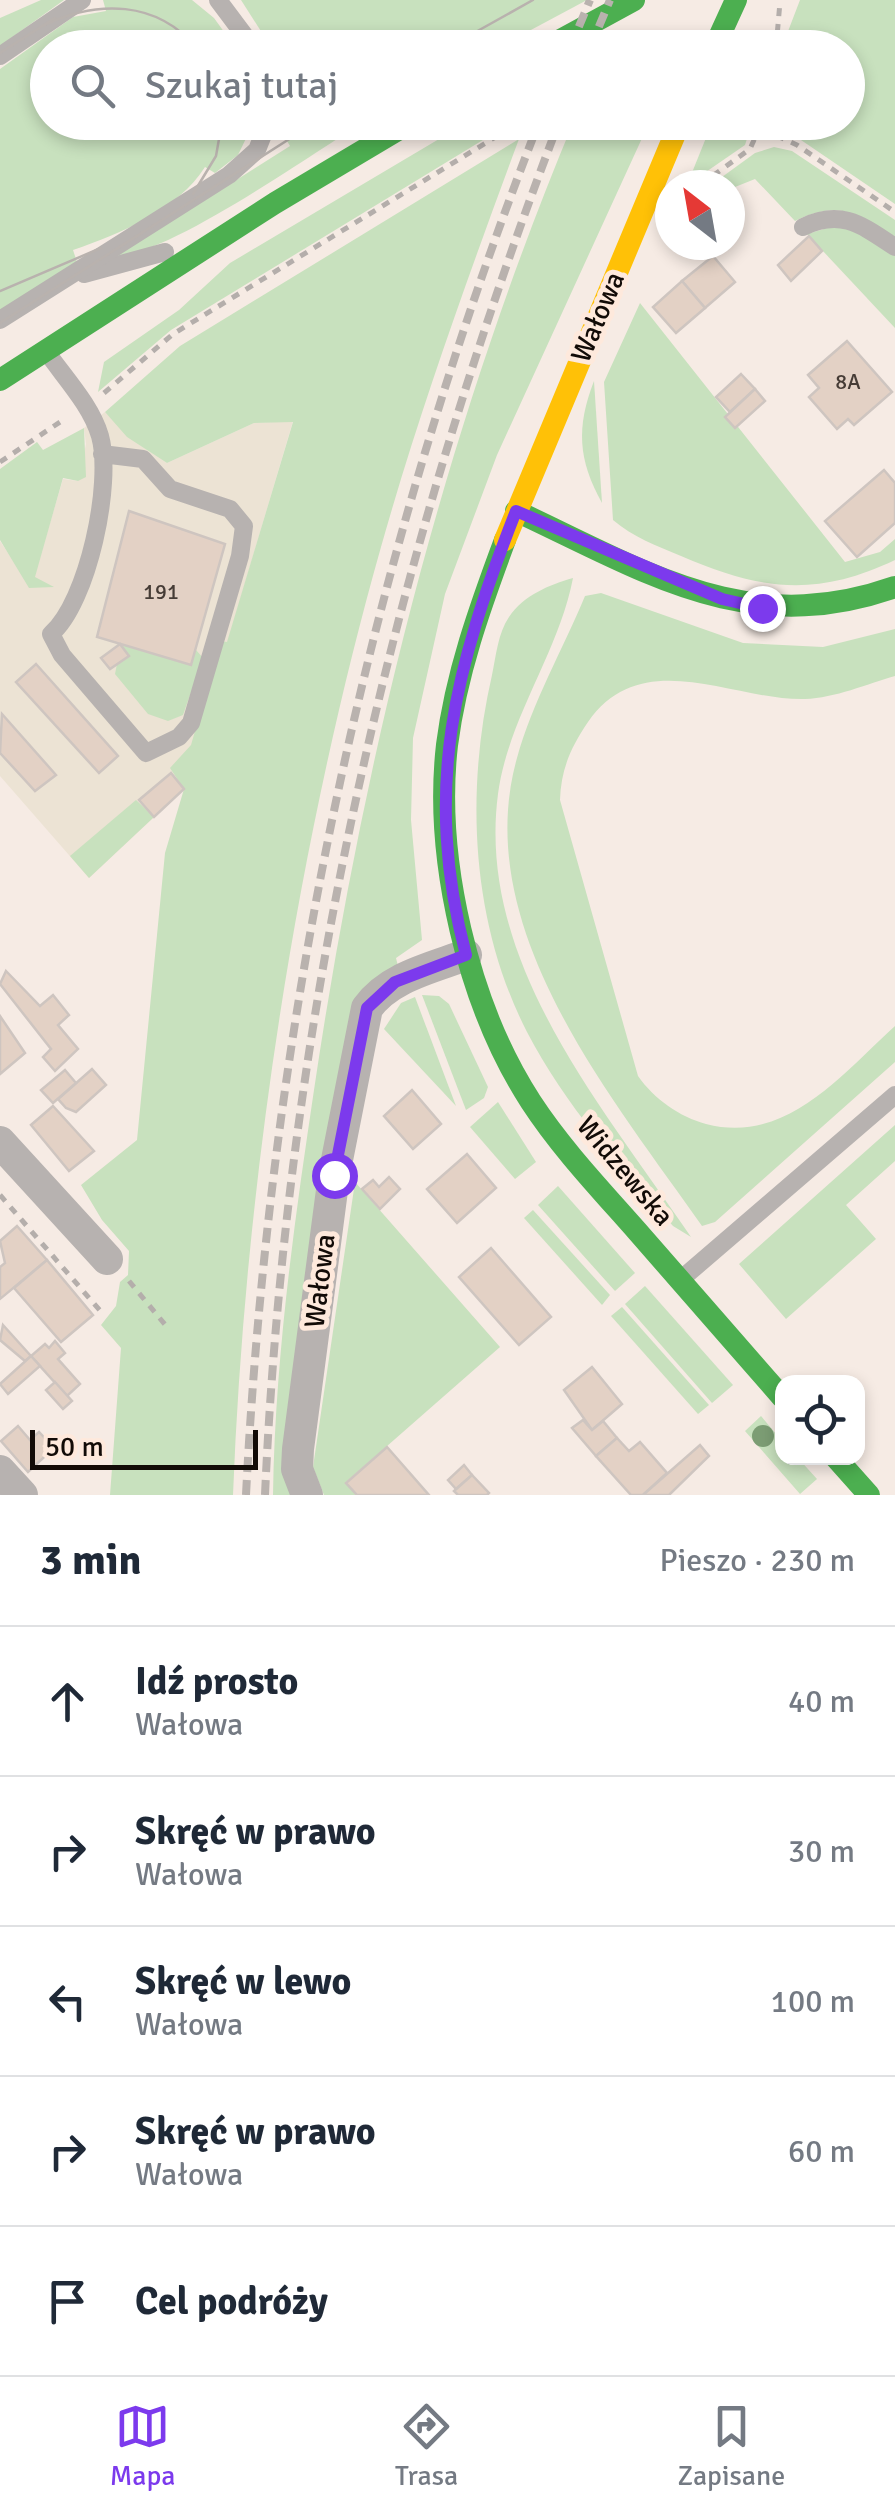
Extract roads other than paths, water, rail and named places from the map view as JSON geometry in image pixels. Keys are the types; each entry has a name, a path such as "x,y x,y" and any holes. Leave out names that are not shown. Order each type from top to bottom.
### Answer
{"street":[{"path":"579,30 634,0"},
{"path":"722,30 736,0"},
{"path":"0,380 228,232 381,140"},
{"name":"Wałowa","path":"302,1482 334,1175 367,1008 395,982 466,955 446,844 448,746 470,634 516,511 673,140"},
{"path":"516,511 743,605 783,611 834,608 895,588"},
{"name":"Widzewska","path":"466,955 495,1035 529,1099 569,1154 775,1389"},
{"path":"0,1142 107,1260"},
{"path":"842,1465 869,1495"},
{"path":"0,1471 22,1495"}],"lane":[{"path":"38,30 82,0"},
{"path":"218,0 240,30"},
{"path":"0,56 30,36"},
{"path":"0,320 245,162 258,150 262,140"},
{"path":"803,227 817,220 852,218 895,248"},
{"path":"47,291 86,274 228,232"},
{"path":"45,351 94,420 102,454 101,509 96,528 75,602 51,634 62,655 146,753 179,737 191,723 240,556 244,526 230,509 170,488 143,459 102,454"},
{"path":"679,1281 895,1095"}],"tram line":[{"path":"479,30 533,0"},
{"path":"44,25 85,11 125,9 145,13 178,30"},
{"path":"36,30 55,18"},
{"path":"0,53 30,34"},
{"path":"193,194 216,156 219,140"},
{"path":"0,323 288,140"},
{"path":"0,291 101,248"}],"railway":[{"path":"578,30 590,0"},
{"path":"598,30 610,0"},
{"path":"246,1495 258,1319 278,1143 304,969 337,796 377,625 424,456 478,288 532,140"},
{"path":"265,1495 277,1319 296,1143 323,969 356,797 397,626 445,456 552,140"}]}
